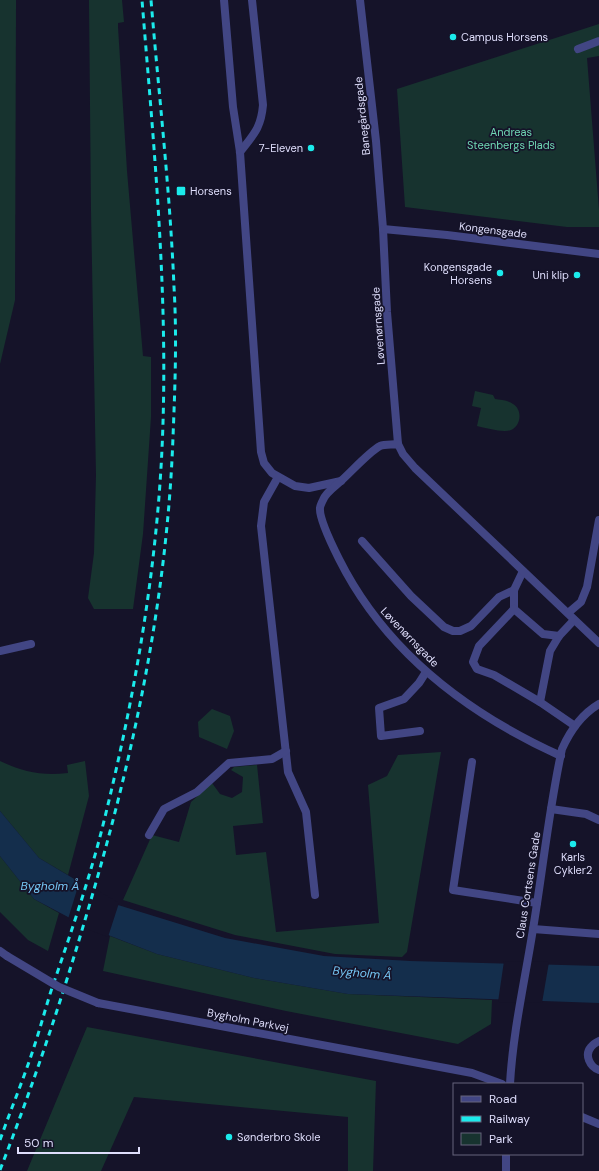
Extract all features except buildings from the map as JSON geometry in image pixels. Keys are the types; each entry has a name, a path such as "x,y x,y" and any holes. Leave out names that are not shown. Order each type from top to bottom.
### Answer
{"street":[{"path":"224,0 233,107 240,152 259,443 264,463 272,473 295,486 309,488 341,481"},
{"path":"240,152 258,126 263,105 252,0"},
{"name":"Banegårdsgade","path":"360,0 376,141 383,229"},
{"path":"578,49 599,41"},
{"name":"Kongensgade","path":"383,229 447,235 599,254"},
{"name":"Løvenørnsgade","path":"383,229 387,312 398,444 415,468 599,643"},
{"name":"Løvenørnsgade","path":"398,444 381,446 371,453 323,498 320,509 329,540 344,570 365,605 384,629 426,672 488,717 540,747 561,756"},
{"path":"278,477 264,502 261,526 288,772 306,812 315,895"},
{"path":"540,702 550,651 581,602 587,588 599,520"},
{"path":"362,541 411,596 444,627 453,632 460,631 471,626 499,597 514,590"},
{"path":"523,570 514,590 514,609 478,646 473,662 477,669 494,675 540,702 576,726"},
{"path":"514,609 543,634 559,636"},
{"path":"0,651 31,644"},
{"path":"420,732 382,736 380,708 404,699 419,683 426,672"},
{"name":"Claus Cortsens Gade","path":"510,1083 511,1055 518,1010 533,929 551,809 561,756 568,735 585,715 599,704"},
{"path":"149,835 164,809 197,792 229,763 272,759 286,751"},
{"path":"472,762 453,890 537,903"},
{"path":"551,809 586,814 599,820"},
{"path":"533,929 599,934"},
{"name":"Bygholm Parkvej","path":"3,953 59,987 98,1003 472,1073 499,1083"},
{"path":"599,1041 590,1047 588,1054 589,1061 594,1068 599,1070"},
{"path":"583,1117 599,1124"},
{"path":"506,1155 506,1171"}],"green space":[{"path":"0,0 16,0 15,300 0,364"},
{"path":"89,0 122,0 124,22 118,23 118,27 127,171 143,356 151,357 151,417 143,534 133,609 94,609 88,598 94,553 96,475"},
{"name":"Andreas Steenbergs Plads","path":"599,24 599,56 587,58 599,210 599,227 567,227 405,207 397,89"},
{"path":"475,391 493,395 495,399 504,400 516,406 520,417 515,428 504,431 477,426 481,408 472,406"},
{"path":"212,709 230,716 234,731 227,749 199,737 198,722"},
{"path":"441,752 407,952 402,957 335,954 235,935 123,900 152,835 179,842 191,802 212,783 220,794 232,798 242,792 243,777 231,770 234,767 257,765 263,823 233,826 236,855 266,852 276,932 379,923 368,785 387,776 398,755"},
{"path":"0,761 17,768 33,772 59,774 68,773 67,765 85,761 89,796 68,875 39,858 0,811"},
{"path":"0,856 34,899 59,913 48,951 28,940 0,912"},
{"path":"110,936 157,954 254,978 348,994 492,1000 491,1024 458,1044 286,1011 103,971"},
{"path":"87,1027 376,1081 373,1171 348,1171 348,1117 134,1097 101,1171 27,1171"}],"water":[{"name":"Bygholm Å","path":"0,811 39,858 118,905 225,938 324,956 410,961 599,966 599,1003 348,994 254,978 157,954 85,926 34,899 0,856"}],"pier":[{"path":"80,880 119,903 108,937 84,928 68,919"},
{"path":"504,961 549,962 542,1003 498,1002"}],"railway":[{"path":"0,1140 34,1047 97,850 124,735 149,593 159,497 162,449 164,337 159,224 142,0"},
{"path":"0,1170 56,1015 118,802 144,682 155,621 163,560 173,437 175,306 170,215 151,0"}],"place":[{"name":"Campus Horsens","path":"453,37"},
{"name":"7-Eleven","path":"311,148"},
{"name":"Horsens","path":"181,191"},
{"name":"Kongensgade Horsens","path":"500,273"},
{"name":"Uni klip","path":"577,275"},
{"name":"Karls Cykler2","path":"573,844"},
{"name":"Sønderbro Skole","path":"229,1137"}]}
